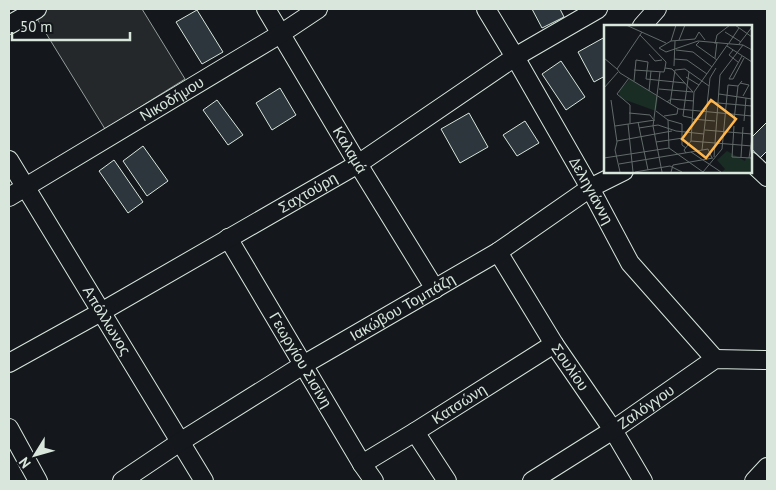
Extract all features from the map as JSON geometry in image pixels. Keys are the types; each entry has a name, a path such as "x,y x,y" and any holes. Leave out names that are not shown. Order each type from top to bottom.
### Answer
{"street":[{"name":"Καλαμά","path":"266,9 282,33 358,164 435,288"},
{"name":"Νικοδήμου","path":"9,197 282,33 318,9"},
{"name":"Δεληγιάννη","path":"486,9 516,57 630,263 715,359"},
{"name":"Σαχτούρη","path":"9,363 358,164 516,57 598,9"},
{"path":"643,25 657,9"},
{"path":"9,25 35,10"},
{"name":"Απόλλωνος","path":"9,160 204,481"},
{"path":"751,162 767,177"},
{"name":"Ιακώβου Τομπάζη","path":"122,481 180,442 303,365 498,252 590,188 622,172"},
{"name":"Γεωργίου Σισίνη","path":"228,238 362,464 374,481"},
{"name":"Σουλίου","path":"498,252 554,344 613,430 643,481"},
{"name":"Κατσώνη","path":"362,464 554,344"},
{"path":"715,359 767,360"},
{"name":"Ζαλόγγου","path":"532,481 613,430 715,359"},
{"path":"9,428 38,481"},
{"path":"415,432 447,481"},
{"path":"754,481 767,467"}],"shaded area":[{"path":"31,9 142,9 185,79 105,129"}],"building":[{"path":"532,9 560,9 564,17 542,28"},
{"path":"197,10 223,52 202,64 176,22"},
{"path":"604,38 604,77 594,82 578,52"},
{"path":"561,61 585,97 566,110 542,74"},
{"path":"280,88 296,115 272,130 256,103"},
{"path":"217,100 243,135 228,145 203,110"},
{"path":"469,113 488,147 460,163 441,129"},
{"path":"525,121 539,143 517,156 503,135"},
{"path":"767,122 767,151 760,158 751,148 751,138"},
{"path":"143,146 168,181 147,196 123,161"},
{"path":"114,160 143,202 128,213 99,171"}]}
